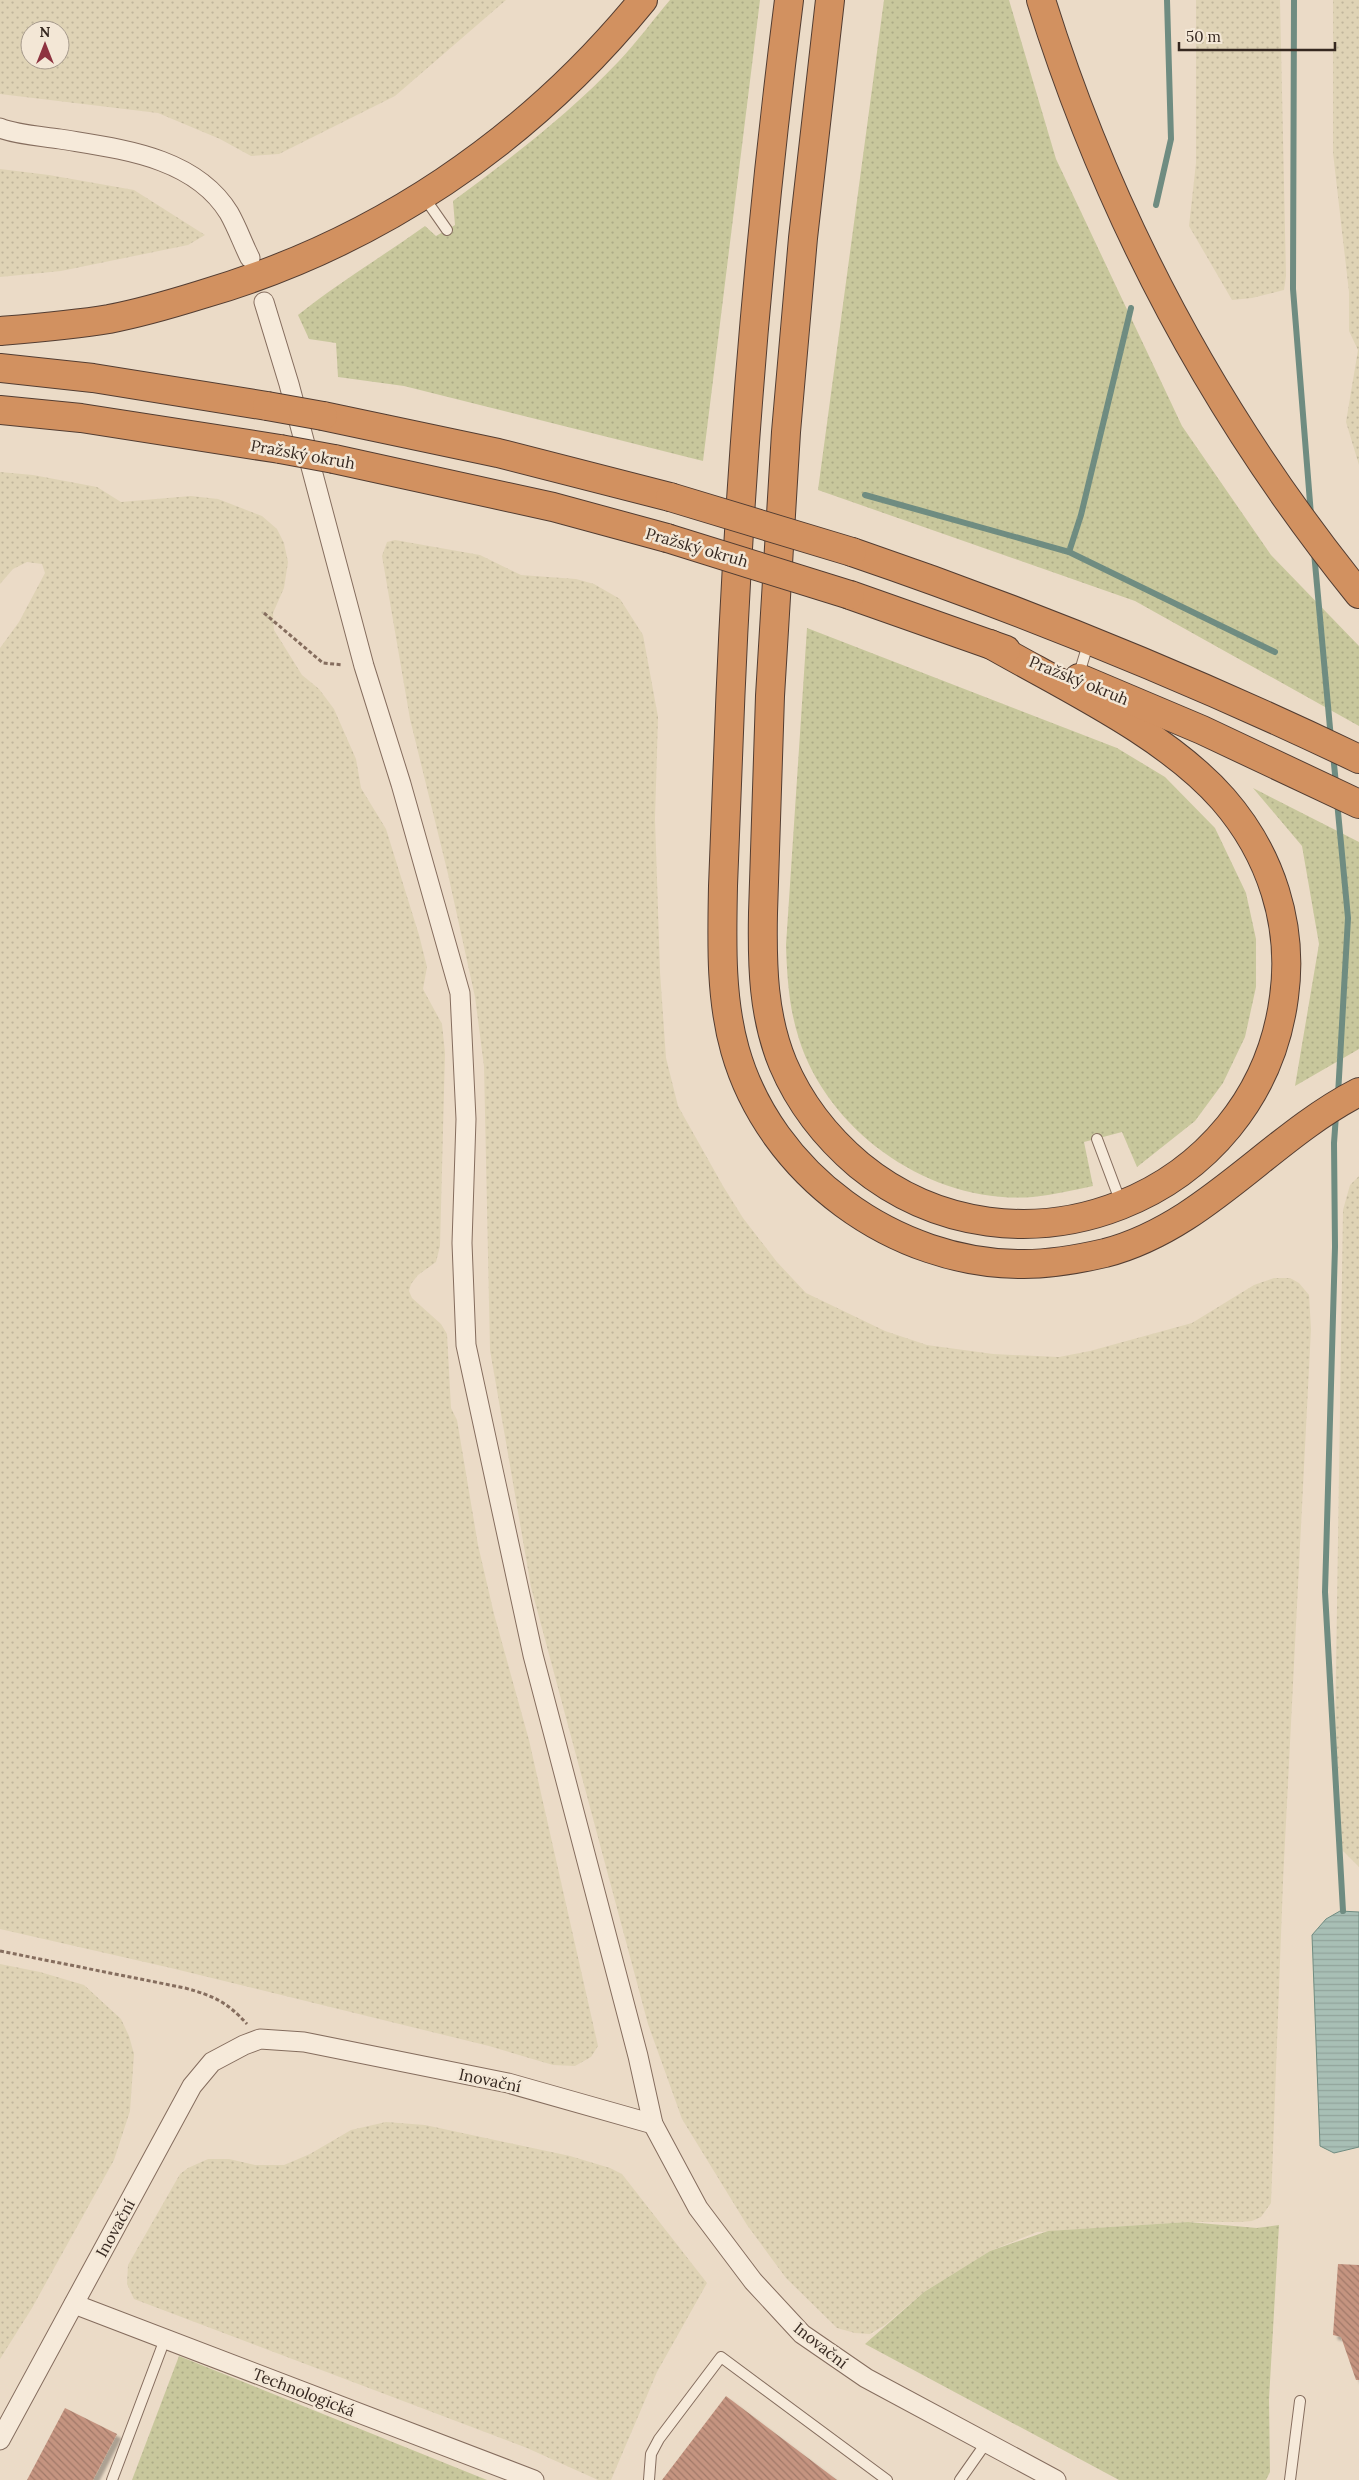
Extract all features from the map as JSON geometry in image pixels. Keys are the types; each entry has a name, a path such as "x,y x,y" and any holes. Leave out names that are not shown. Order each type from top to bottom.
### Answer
{"highway":[{"path":"0,331 110,318 236,285 320,251 424,197 479,158 531,116 600,49 643,0"},
{"path":"789,0 753,341 731,668 722,942 729,1024 735,1051 745,1078 757,1102 786,1148 804,1169 847,1206 893,1234 918,1245 944,1253 998,1263 1025,1264 1080,1258 1124,1247 1158,1233 1201,1206 1314,1118 1354,1095"},
{"path":"830,0 797,304 774,604 762,962 765,997 773,1033 790,1078 816,1122 842,1150 869,1172 898,1192 946,1212 991,1222 1014,1224 1052,1223 1123,1206 1162,1185 1207,1150 1232,1123 1256,1086 1273,1046 1283,1008 1287,950 1282,916 1268,872 1250,835 1221,797 1196,772 1148,736 990,644"},
{"path":"1041,0 1080,114 1134,241 1212,387 1270,476 1329,557 1359,594"},
{"path":"0,368 93,378 322,416 498,453 670,497 852,552 1090,640 1298,730 1359,759"},
{"name":"Pražský okruh","path":"0,410 90,420 334,459 524,501 667,538 850,595 990,644 1202,730 1359,804"}],"street":[{"path":"0,128 108,147 159,160 191,176 212,192 228,213 250,258"},
{"path":"264,302 289,384 364,666 401,784 460,993 466,1119 462,1243 468,1354 533,1655 638,2056 653,2124"},
{"name":"Inovační","path":"0,2440 192,2086 212,2062 244,2045 260,2039 304,2042 508,2083 653,2124 698,2208 753,2281 802,2334 866,2378 1056,2480"},
{"name":"Technologická","path":"74,2304 534,2480"}],"lane":[{"path":"424,197 447,230"},
{"path":"1077,678 1090,640"},
{"path":"1097,1139 1123,1206"},
{"path":"112,2480 165,2339"},
{"path":"649,2480 651,2454 659,2439 721,2358 887,2480"},
{"path":"1290,2480 1300,2401"},
{"path":"960,2480 986,2443"}],"path":[{"path":"264,614 324,663 364,666"},
{"path":"0,1951 185,1988 214,1996 232,2008 260,2039"}],"shaded area":[{"path":"0,0 506,0 395,96 279,154 251,156 220,139 158,113 0,94"},
{"path":"1196,0 1280,0 1286,276 1284,290 1252,298 1232,300 1189,226 1196,163"},
{"path":"1333,0 1359,0 1359,465 1346,422 1358,350 1349,331 1349,292 1333,153"},
{"path":"0,169 49,175 134,190 205,235 188,245 61,271 0,277"},
{"path":"0,472 33,475 97,487 121,502 191,496 218,499 262,516 277,529 284,543 288,562 284,588 273,613 274,630 302,675 319,689 334,709 356,759 361,788 386,829 427,967 423,989 442,1024 445,1053 440,1246 436,1262 418,1275 411,1284 409,1291 412,1298 441,1324 447,1334 451,1408 457,1420 478,1545 494,1614 529,1740 598,2046 591,2057 575,2066 553,2065 489,2046 171,1968 0,1929 0,648 19,622 45,573 42,564 27,562 13,569 0,584"},
{"path":"395,540 480,555 521,575 576,579 594,584 620,599 643,635 658,717 655,819 660,972 666,1058 678,1106 723,1186 743,1218 777,1262 806,1293 885,1331 927,1345 993,1354 1059,1357 1090,1351 1192,1323 1254,1285 1274,1278 1290,1278 1299,1283 1309,1295 1311,1329 1283,1881 1271,2203 1261,2217 1252,2221 1240,2222 1188,2222 1037,2232 990,2251 924,2292 885,2325 870,2334 855,2333 837,2328 786,2278 747,2225 682,2119 648,2024 531,1587 490,1350 484,1066 475,997 448,874 410,719 382,556 387,542"},
{"path":"1359,1176 1359,1867 1339,1847 1336,1834 1340,1792 1335,1737 1343,1210 1350,1185"},
{"path":"1340,1911 1359,1912 1359,2147 1334,2153 1320,2146 1312,1935 1326,1919"},
{"path":"0,1964 40,1972 84,1985 121,2019 129,2036 134,2054 130,2111 114,2160 32,2308 0,2359"},
{"path":"386,2122 425,2125 570,2156 610,2168 622,2174 707,2283 657,2372 611,2480 598,2480 527,2448 134,2299 127,2284 128,2265 180,2174 188,2168 208,2159 229,2159 255,2165 284,2165 310,2154 351,2130"}],"green space":[{"path":"670,0 760,0 703,461 404,386 338,377 336,343 309,339 298,315 425,226 436,236 455,225 453,201 518,152 580,99 626,54"},
{"path":"884,0 1009,0 1056,159 1182,426 1271,555 1359,646 1359,726 1135,601 818,490"},
{"path":"807,628 1117,748 1165,777 1215,828 1246,893 1256,939 1256,987 1245,1037 1223,1083 1195,1121 1137,1167 1122,1132 1084,1142 1093,1186 1033,1197 995,1196 958,1189 923,1176 890,1157 860,1133 834,1105 814,1073 799,1039 793,1016 788,981 786,945"},
{"path":"1253,788 1359,842 1359,1049 1295,1086 1319,944 1302,846"},
{"path":"1188,2222 1257,2228 1279,2225 1269,2399 1270,2472 1266,2480 1119,2480 865,2344 924,2292 990,2251 1048,2231"},
{"path":"179,2356 487,2480 132,2480"}],"building":[{"path":"1338,2264 1359,2265 1359,2380 1356,2380 1341,2337 1333,2335"},
{"path":"726,2396 837,2480 662,2480"},
{"path":"65,2408 117,2434 93,2480 27,2480"}],"waterway":[{"path":"1156,205 1171,139 1167,0"},
{"path":"1294,0 1293,289 1311,515"},
{"path":"1069,552 1081,515 1131,308"},
{"path":"865,495 1069,552 1275,652"},
{"path":"1314,552 1331,739"},
{"path":"1333,754 1336,784"},
{"path":"1337,801 1348,918 1338,1095"},
{"path":"1336,1115 1334,1143 1335,1247 1325,1592 1343,1911"}]}
